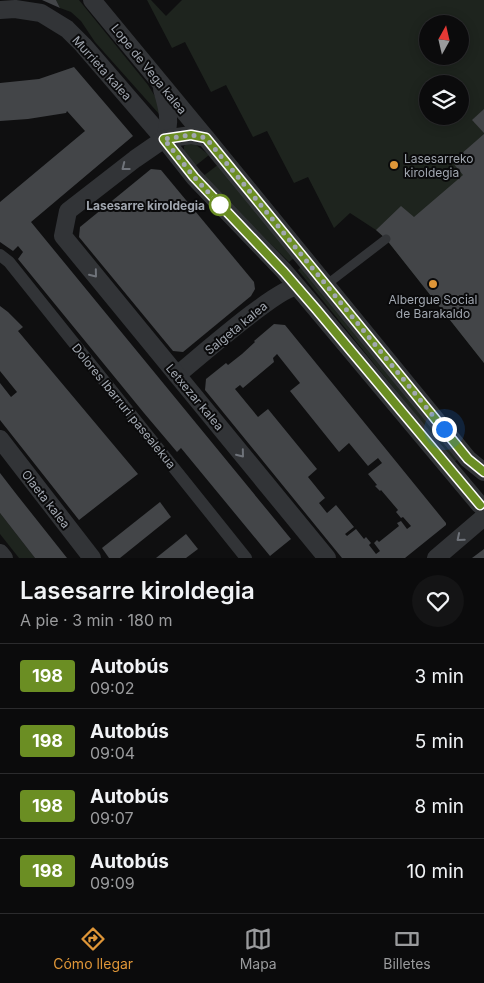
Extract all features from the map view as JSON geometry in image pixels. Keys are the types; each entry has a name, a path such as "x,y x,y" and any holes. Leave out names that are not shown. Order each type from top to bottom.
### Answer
{"street":[{"name":"Lope de Vega kalea","path":"92,0 206,138"},
{"name":"Murrieta kalea","path":"0,10 15,9 41,13 67,29 164,139 194,177 297,287 483,512"},
{"path":"160,83 169,116 168,130 164,139"},
{"path":"164,139 191,135 206,138 468,459 484,472"},
{"name":"Letxezar kalea","path":"164,139 136,158 68,211 63,236 327,558"},
{"name":"Dolores Ibarruri pasealekua","path":"0,255 9,262 246,558"},
{"name":"Salgeta kalea","path":"177,375 274,297 293,287 297,287"},
{"name":"Olaeta kalea","path":"0,439 92,558"},
{"path":"436,558 483,512 481,492 484,487"},
{"path":"0,553 4,558"}],"lane":[{"path":"326,285 386,239"}],"shaded area":[{"path":"56,0 79,0 148,85 156,98 160,115 95,42 81,21 71,12 60,8"},
{"name":"Lasesarreko kiroldegia","path":"147,0 151,0 166,16 182,0 484,0 484,363 386,239 376,230 350,213 334,228 308,177 294,183 267,131 253,137 226,85 211,92 185,42 172,48"},
{"path":"188,143 195,144 209,155 194,167 184,151 184,146"},
{"path":"219,164 294,258 289,262 202,177"},
{"path":"301,267 458,459 454,462 298,270"},
{"path":"0,513 35,558 19,558 0,534"}],"building":[{"path":"42,0 56,0 60,8"},
{"path":"74,67 133,136 31,222 291,539 270,556 181,448 177,452 18,259 23,252 18,246 13,251 0,242 0,202 85,131 67,111 66,113 28,119 0,121 0,83 39,79"},
{"path":"484,109 484,133 472,120"},
{"path":"484,134 484,363 386,239 376,230 401,206 414,217 463,175 452,162"},
{"path":"151,169 161,170 254,282 255,289 251,296 183,352 173,351 79,237 80,227"},
{"path":"0,306 23,327 18,331 138,474 79,520 0,420 0,383 11,397 17,392 0,371"},
{"path":"274,324 285,325 446,525 405,558 342,558 205,390 206,379 226,363 228,365 242,354","holes":["277,354 300,383 290,391 339,452 349,443 368,466 378,458 382,463 368,474 377,485 375,486 381,490 398,510 396,512 411,526 407,529 401,521 397,523 399,526 379,542 377,540 374,543 380,551 376,554 369,545 371,543 366,537 364,539 356,529 347,536 345,534 354,527 336,505 327,513 319,503 325,498 308,477 317,469 268,409 258,417 235,389 240,385 243,388 274,362 273,358"]},
{"path":"0,473 67,558 35,558 0,513"},
{"path":"160,502 171,517 120,558 109,558 102,548"},
{"path":"186,534 198,549 186,558 156,558"},
{"path":"484,549 484,558 472,558"}],"bus line":[{"name":"198","path":"480,505 316,309 284,272 194,177 164,139 191,135 206,138 468,459 484,472"}],"place":[{"name":"Lasesarreko kiroldegia","path":"394,165"},
{"name":"Lasesarre kiroldegia","path":"220,205"},
{"name":"Albergue Social de Barakaldo","path":"433,284"}],"route":[{"path":"220,205 194,177 164,139 191,135 206,138 444,429"}]}
